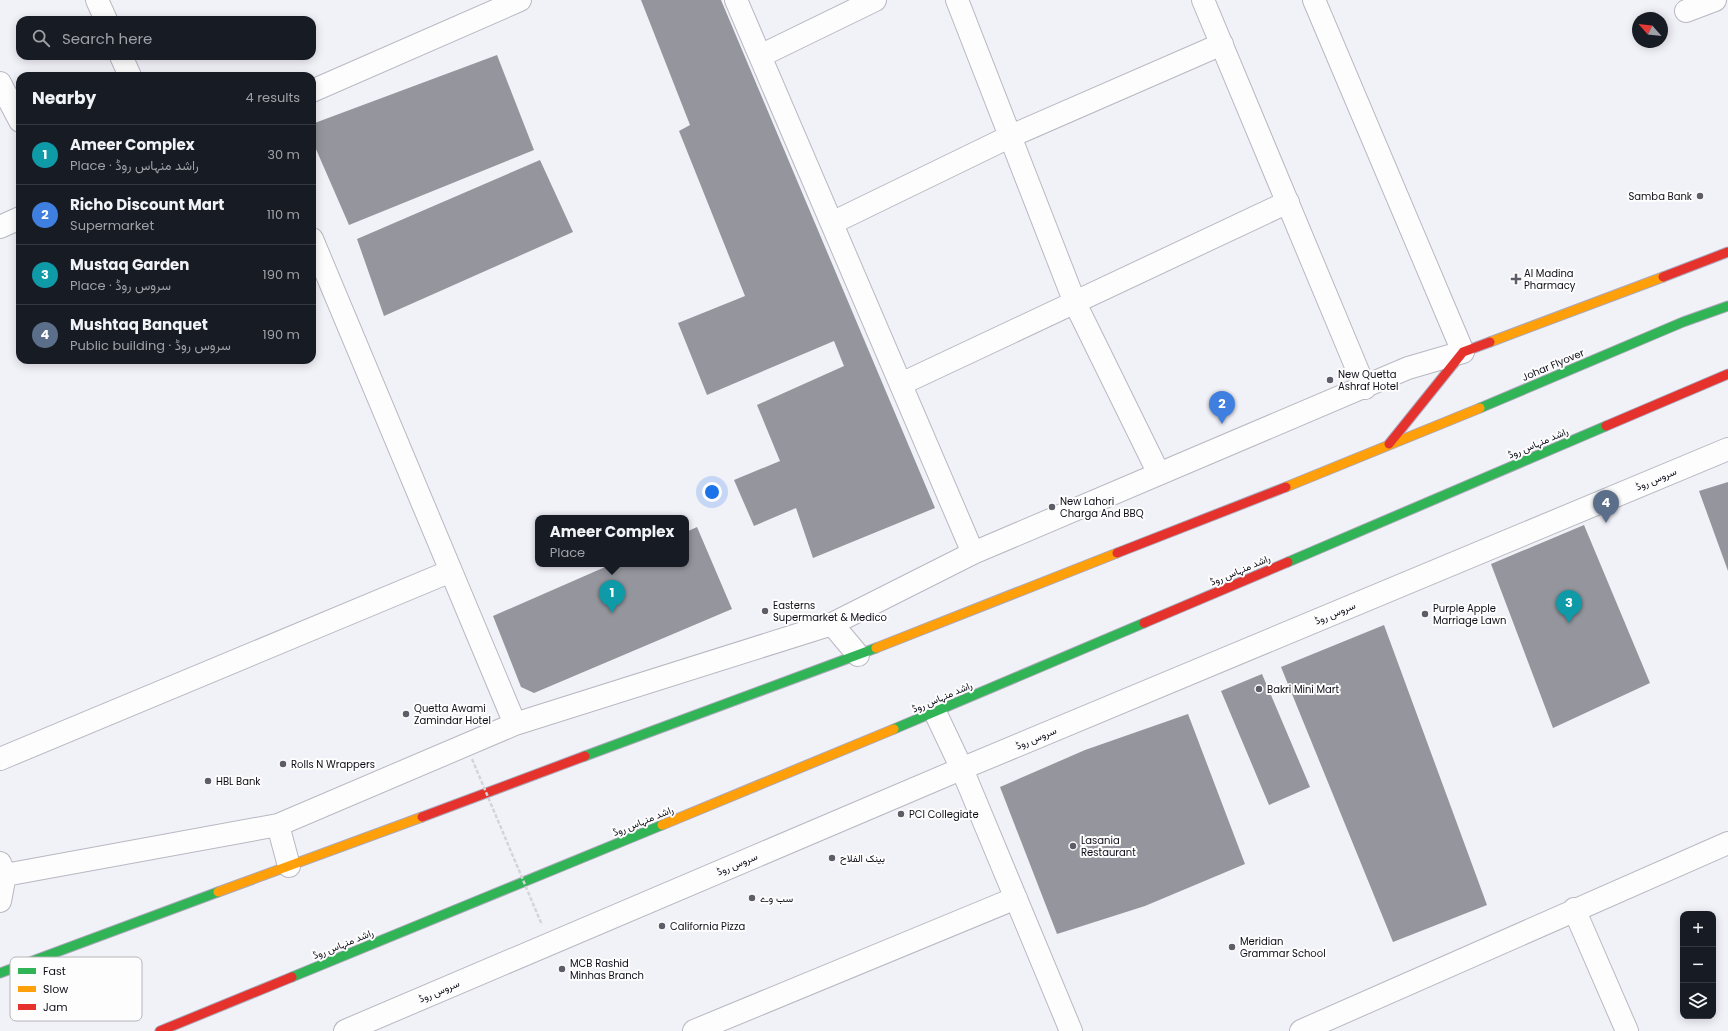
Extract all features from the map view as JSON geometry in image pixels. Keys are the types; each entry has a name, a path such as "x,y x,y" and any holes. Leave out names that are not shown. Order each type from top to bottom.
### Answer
{"main road":[{"path":"43,957 858,656 1386,447 1463,352 1728,252"},
{"name":"Johar Flyover","path":"1386,447 1683,322 1728,306"},
{"name":"راشد منہاس روڈ","path":"160,1031 935,712 1728,374"},
{"path":"0,973 10,969"}],"street":[{"path":"97,0 104,16"},
{"path":"316,89 520,0"},
{"path":"736,0 973,553"},
{"path":"760,56 875,0"},
{"path":"957,0 1076,303 1159,474"},
{"path":"1203,0 1365,388"},
{"path":"0,901 2,869 278,825 515,724 832,624 973,553 1365,388 1408,368 1463,352 1314,0"},
{"path":"1686,11 1715,0"},
{"path":"832,224 1011,136 1222,44"},
{"path":"123,60 128,72"},
{"path":"0,83 16,113"},
{"path":"901,384 1288,202"},
{"path":"0,227 16,220"},
{"path":"316,249 515,724"},
{"name":"سروس روڈ","path":"345,1031 962,769 1728,449"},
{"path":"0,760 451,571"},
{"path":"832,624 858,656"},
{"path":"935,712 962,769 1071,1031"},
{"path":"278,825 289,866"},
{"path":"1301,1031 1327,1026 1574,909 1728,843"},
{"path":"694,1031 1016,898"},
{"path":"1574,909 1627,1031"}],"path":[{"path":"472,759 542,925"}],"building":[{"path":"641,0 721,0 935,508 813,558 796,508 754,526 734,480 780,461 757,405 844,366 834,341 707,395 678,323 745,296 679,131 690,125"},
{"path":"497,55 534,150 349,225 316,149 316,123"},
{"path":"540,160 573,232 384,316 357,239"},
{"path":"1728,482 1728,571 1699,491"},
{"path":"1584,525 1650,683 1553,728 1491,564"},
{"path":"697,527 732,609 534,693 521,687 493,616 605,567 689,567 689,531"},
{"path":"1384,625 1487,905 1393,942 1281,667"},
{"path":"1262,674 1310,787 1269,805 1221,691"},
{"path":"1188,714 1245,864 1145,906 1057,934 1000,787 1085,750"}],"traffic: fast":[{"path":"1480,408 1683,322 1728,306"},
{"path":"1288,562 1606,426"},
{"path":"894,729 1144,623"},
{"path":"585,756 876,648"},
{"path":"292,977 662,825"},
{"path":"43,957 218,892"},
{"path":"0,973 10,969"}],"traffic: slow":[{"path":"1490,342 1663,277"},
{"path":"1286,487 1480,408"},
{"path":"876,648 1117,553"},
{"path":"662,825 894,729"},
{"path":"218,892 422,817"}],"traffic: jam":[{"path":"1663,277 1728,252"},
{"path":"1389,444 1463,352 1490,342"},
{"path":"1606,426 1728,374"},
{"path":"1117,553 1286,487"},
{"path":"1144,623 1288,562"},
{"path":"422,817 585,756"},
{"path":"160,1031 292,977"}],"place":[{"name":"Samba Bank","path":"1700,196"},
{"name":"Al Madina Pharmacy","path":"1516,279"},
{"name":"New Quetta Ashraf Hotel","path":"1330,380"},
{"name":"Richo Discount Mart","path":"1222,424"},
{"name":"New Lahori Charga And BBQ","path":"1052,507"},
{"name":"Mushtaq Banquet","path":"1606,523"},
{"name":"Easterns Supermarket & Medico","path":"765,611"},
{"name":"Ameer Complex","path":"612,613"},
{"name":"Purple Apple Marriage Lawn","path":"1425,614"},
{"name":"Mustaq Garden","path":"1569,623"},
{"name":"Bakri Mini Mart","path":"1259,689"},
{"name":"Quetta Awami Zamindar Hotel","path":"406,714"},
{"name":"Rolls N Wrappers","path":"283,764"},
{"name":"HBL Bank","path":"208,781"},
{"name":"PCI Collegiate","path":"901,814"},
{"name":"Lasania Restaurant","path":"1073,846"},
{"name":"بینک الفلاح","path":"832,858"},
{"name":"سب وے","path":"752,898"},
{"name":"California Pizza","path":"662,926"},
{"name":"Meridian Grammar School","path":"1232,947"},
{"name":"MCB Rashid Minhas Branch","path":"562,969"}]}
